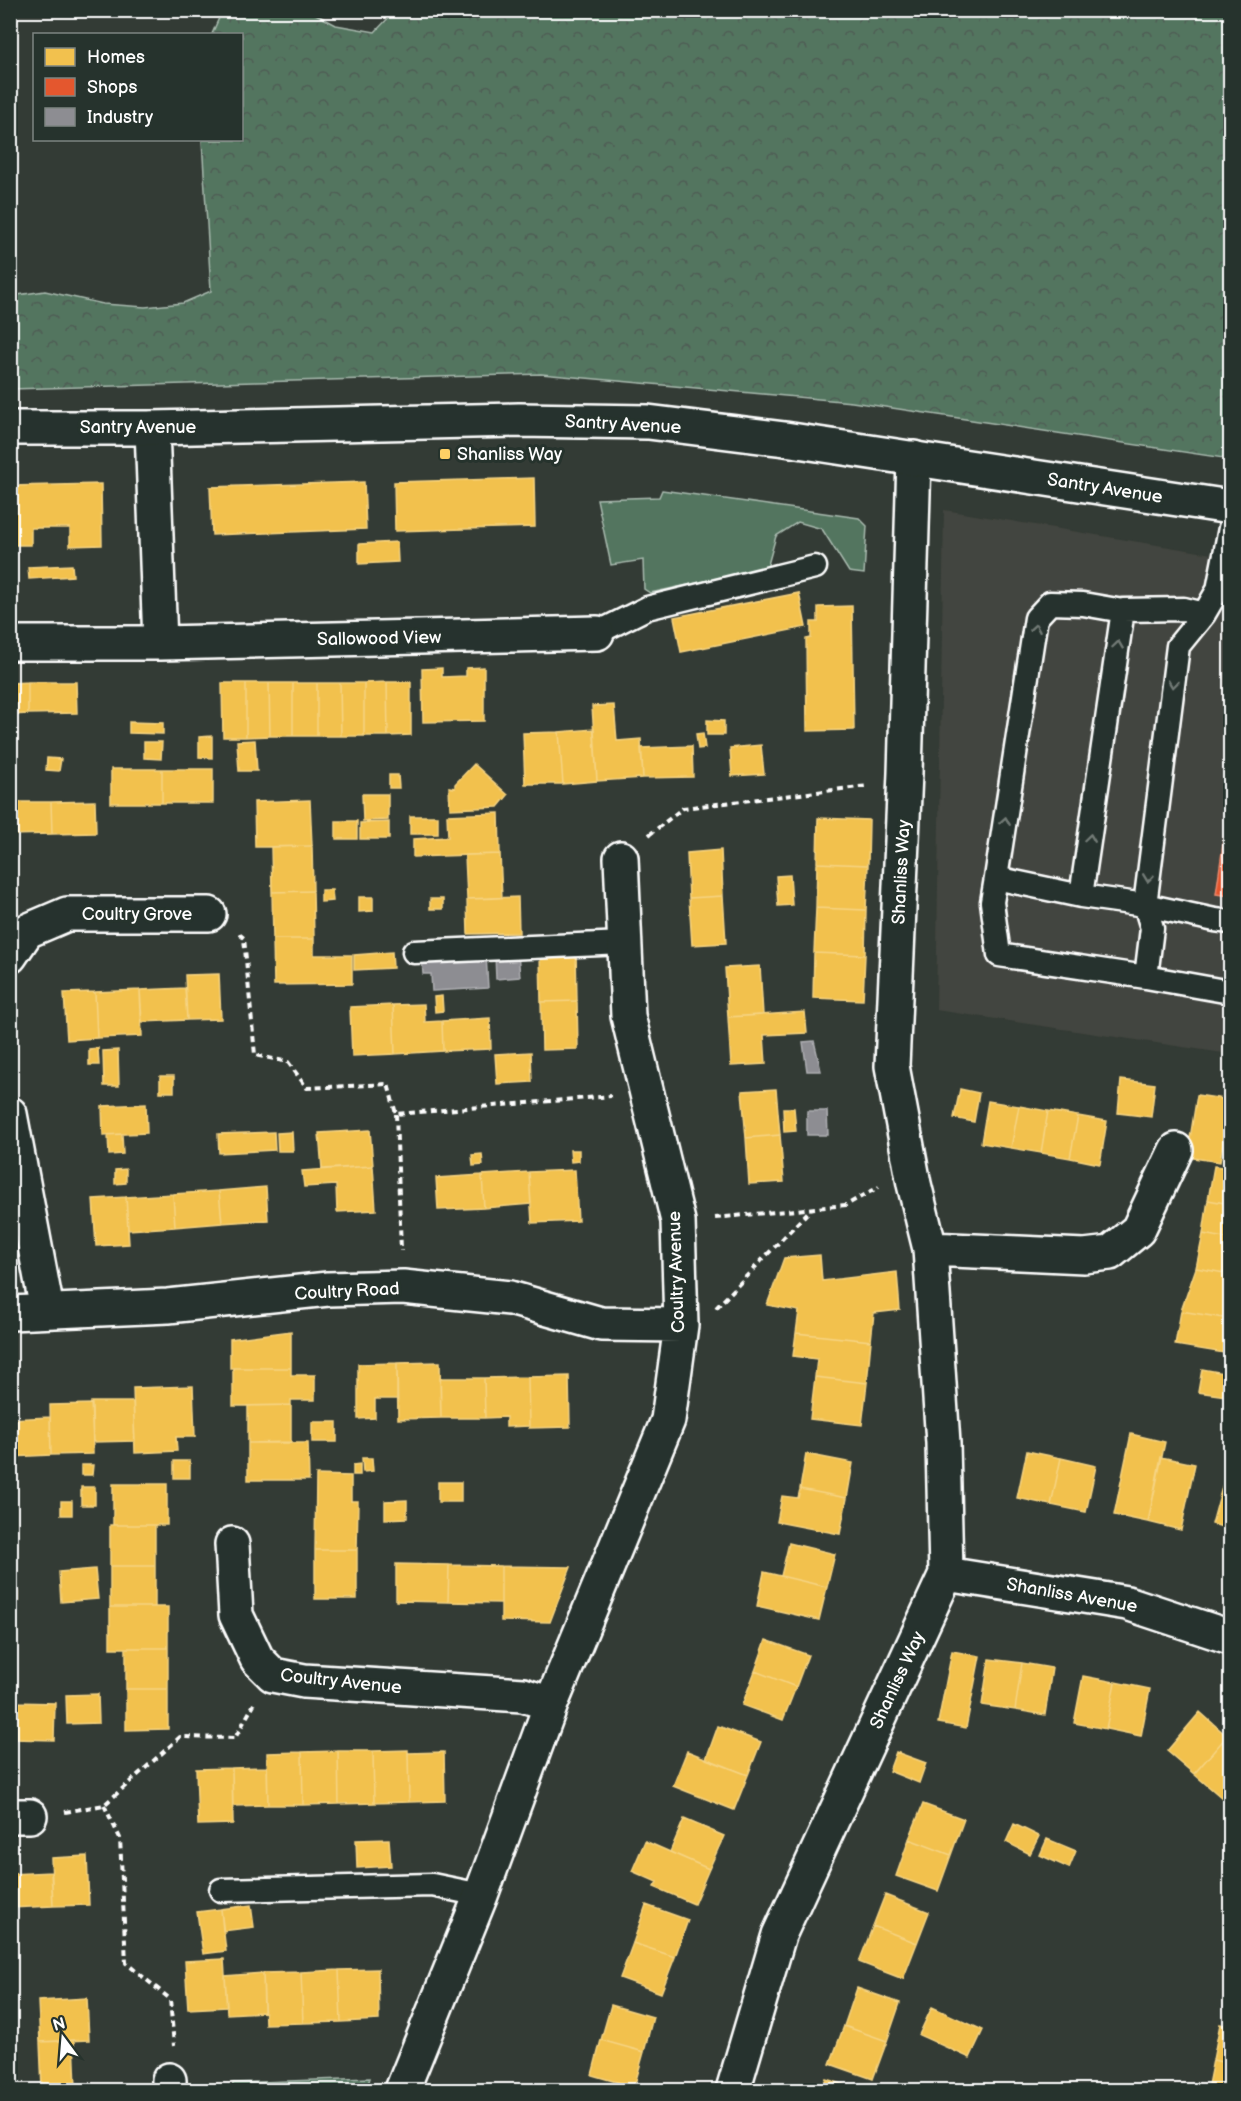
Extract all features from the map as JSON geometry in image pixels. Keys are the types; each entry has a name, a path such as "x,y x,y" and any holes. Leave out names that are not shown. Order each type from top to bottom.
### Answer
{"street":[{"name":"Santry Avenue","path":"10,428 152,428 519,420 648,422 785,439 1230,507"},
{"path":"152,428 160,643"},
{"name":"Shanliss Way","path":"733,2091 779,1935 946,1574 942,1443 930,1249 914,1184 892,1066 905,773 914,458"},
{"name":"Sallowood View","path":"10,643 160,643 597,633"},
{"name":"Coultry Avenue","path":"402,2091 482,1895 551,1704 668,1420 681,1325 678,1221 628,1016 621,858"},
{"name":"Coultry Grove","path":"10,956 27,931 67,914 208,914"},
{"path":"11,1115 47,1310"},
{"path":"930,1249 1084,1256 1110,1253 1138,1230 1176,1150"},
{"name":"Coultry Road","path":"10,1313 168,1306 328,1289 403,1287 510,1298 601,1324 681,1325"},
{"name":"Coultry Avenue","path":"232,1544 236,1616 256,1659 273,1676 304,1681 523,1695 551,1704"},
{"name":"Shanliss Avenue","path":"946,1574 1127,1602 1230,1637"}],"lane":[{"path":"1146,978 1152,928 1145,904 1178,646 1204,614 1218,590 1230,528"},
{"path":"597,633 646,608 814,567"},
{"path":"1204,614 1185,609 1124,609 1123,611 1083,604 1050,603 1036,618 992,902 999,955 1230,992"},
{"path":"1081,896 1123,611"},
{"path":"996,878 1081,896 1145,904 1230,922"},
{"path":"414,952 625,943"},
{"path":"221,1890 432,1885 482,1895"}],"path":[{"path":"621,858 683,808 879,785"},
{"path":"208,914 244,938 255,1055 288,1062 306,1088 388,1084 396,1114 403,1287"},
{"path":"396,1114 647,1092"},
{"path":"678,1221 846,1205 878,1187 890,1184"},
{"path":"714,1310 811,1209"},
{"path":"20,1816 65,1812 104,1805 180,1737 235,1738 261,1692 273,1676"},
{"path":"104,1805 120,1838 126,1963 170,1999 175,2057 169,2085"}],"shaded area":[{"path":"944,510 1230,557 1230,1054 936,1010"}],"green space":[{"path":"396,10 1230,11 1230,459 852,402 541,374 11,389 11,296 45,291 103,304 145,307 183,303 211,291 202,141 243,141 243,33 212,33 222,11 310,11 336,25 375,32"},
{"path":"662,490 859,518 867,526 864,574 849,572 822,529 798,522 776,536 767,568 650,593 644,589 643,560 611,565 597,499 659,497"},
{"path":"370,2078 366,2090 232,2090 233,2083"}],"building: Homes":[{"path":"534,478 535,527 395,531 394,482"},
{"path":"364,482 366,529 212,535 210,487"},
{"path":"101,484 102,545 70,546 70,528 31,528 31,545 10,545 10,486"},
{"path":"397,542 398,562 359,564 359,544"},
{"path":"72,565 73,576 29,579 28,567"},
{"path":"799,593 806,627 681,652 674,617"},
{"path":"852,606 854,730 807,731 806,639 811,638 811,622 818,622 818,607"},
{"path":"484,667 484,721 423,722 422,669 442,668 442,677 466,676 466,668"},
{"path":"28,682 28,714 10,715 10,683"},
{"path":"28,682 76,682 77,713 28,714"},
{"path":"387,682 411,682 411,735 388,736"},
{"path":"387,682 388,736 364,736 364,683"},
{"path":"222,683 246,683 246,737 223,737"},
{"path":"246,683 269,683 270,736 246,737"},
{"path":"269,683 293,683 293,736 270,736"},
{"path":"293,683 317,683 317,736 293,736"},
{"path":"317,683 340,683 341,736 317,736"},
{"path":"340,683 364,683 364,736 341,736"},
{"path":"614,705 617,741 641,739 643,778 597,781 592,706"},
{"path":"707,720 724,721 724,735 707,735"},
{"path":"129,722 163,723 163,734 129,733"},
{"path":"594,729 597,781 563,784 559,732"},
{"path":"559,732 563,784 525,784 523,733"},
{"path":"703,733 705,748 698,749 696,734"},
{"path":"212,736 212,758 199,757 199,737"},
{"path":"255,740 257,771 239,771 237,741"},
{"path":"144,742 162,742 161,759 144,758"},
{"path":"761,745 764,774 732,776 730,748"},
{"path":"692,746 693,777 643,778 641,748"},
{"path":"47,758 61,759 59,771 46,770"},
{"path":"474,764 508,795 498,807 450,809 449,787 455,788 455,784"},
{"path":"111,769 162,769 162,803 111,803"},
{"path":"162,769 213,769 213,803 162,803"},
{"path":"389,775 398,775 399,788 389,788"},
{"path":"362,794 388,794 388,820 363,821"},
{"path":"310,800 312,846 255,847 254,802"},
{"path":"95,801 96,833 52,834 51,802"},
{"path":"10,802 51,802 52,834 10,835"},
{"path":"499,813 500,854 413,857 413,839 448,837 447,815"},
{"path":"410,816 438,816 438,834 410,834"},
{"path":"818,818 869,820 868,865 817,863"},
{"path":"336,821 357,821 357,839 336,839"},
{"path":"389,822 389,839 360,839 360,823"},
{"path":"312,846 313,891 272,892 271,847"},
{"path":"721,850 723,896 689,898 687,853"},
{"path":"500,854 502,898 467,899 465,855"},
{"path":"817,863 868,865 866,910 816,908"},
{"path":"790,875 792,905 778,906 776,876"},
{"path":"321,890 332,890 333,901 321,902"},
{"path":"313,891 314,939 273,939 272,892"},
{"path":"723,896 726,943 692,945 689,898"},
{"path":"359,897 373,897 373,911 359,912"},
{"path":"518,897 519,933 468,934 467,899"},
{"path":"430,899 443,899 443,909 430,909"},
{"path":"816,908 866,910 865,955 814,953"},
{"path":"273,939 314,939 314,955 352,955 352,984 274,985"},
{"path":"392,952 393,968 354,970 354,955"},
{"path":"576,952 577,1001 541,1002 540,953"},
{"path":"814,953 865,955 863,1000 813,998"},
{"path":"760,966 763,1015 728,1017 725,968"},
{"path":"219,974 221,1019 187,1020 185,975"},
{"path":"185,988 187,1020 142,1022 140,990"},
{"path":"140,990 142,1036 97,1038 95,992"},
{"path":"95,992 97,1038 67,1040 64,993"},
{"path":"442,996 443,1011 435,1012 434,997"},
{"path":"577,1001 578,1049 542,1050 541,1002"},
{"path":"424,1004 425,1022 442,1021 443,1051 395,1054 393,1005"},
{"path":"393,1005 395,1054 352,1056 350,1007"},
{"path":"805,1012 807,1033 764,1035 766,1064 731,1066 728,1017"},
{"path":"490,1018 491,1049 443,1051 442,1021"},
{"path":"98,1048 99,1065 89,1065 89,1049"},
{"path":"118,1050 119,1086 104,1086 103,1051"},
{"path":"531,1052 532,1082 497,1084 495,1054"},
{"path":"160,1076 174,1076 174,1092 160,1092"},
{"path":"1121,1080 1155,1084 1151,1117 1118,1113"},
{"path":"776,1089 780,1135 746,1138 742,1091"},
{"path":"960,1089 979,1093 974,1122 954,1118"},
{"path":"1197,1095 1230,1100 1220,1162 1187,1157"},
{"path":"988,1101 1019,1106 1011,1148 981,1143"},
{"path":"146,1104 147,1133 103,1135 102,1106"},
{"path":"1019,1106 1048,1111 1041,1153 1011,1148"},
{"path":"783,1108 794,1108 796,1131 784,1132"},
{"path":"1048,1111 1078,1116 1070,1158 1041,1153"},
{"path":"1078,1116 1107,1121 1100,1164 1070,1158"},
{"path":"370,1130 373,1166 322,1169 319,1133"},
{"path":"274,1132 275,1150 219,1153 218,1134"},
{"path":"292,1132 293,1151 278,1151 277,1133"},
{"path":"122,1134 123,1154 109,1155 108,1135 103,1135"},
{"path":"780,1135 784,1182 749,1184 746,1138"},
{"path":"570,1150 579,1150 579,1161 571,1162"},
{"path":"482,1154 483,1165 473,1166 472,1155"},
{"path":"373,1166 376,1210 337,1212 336,1185 304,1187 302,1171"},
{"path":"1214,1166 1230,1168 1230,1204 1208,1200"},
{"path":"126,1169 126,1183 115,1184 115,1170"},
{"path":"575,1170 578,1221 532,1223 529,1172"},
{"path":"529,1172 531,1204 484,1208 482,1175"},
{"path":"482,1175 484,1208 438,1210 436,1178"},
{"path":"266,1187 268,1220 222,1223 219,1191"},
{"path":"219,1191 222,1223 175,1227 173,1194"},
{"path":"173,1194 175,1227 128,1230 126,1197"},
{"path":"126,1197 129,1244 96,1246 93,1199"},
{"path":"1208,1200 1230,1204 1230,1239 1203,1234"},
{"path":"1203,1234 1230,1239 1230,1274 1196,1268"},
{"path":"820,1255 822,1281 897,1272 900,1310 874,1313 871,1341 796,1333 799,1311 767,1305 784,1258"},
{"path":"1196,1268 1230,1274 1230,1319 1181,1311"},
{"path":"1181,1311 1230,1319 1224,1353 1175,1345"},
{"path":"291,1331 291,1368 230,1368 230,1339"},
{"path":"796,1333 871,1341 867,1383 815,1377 817,1359 793,1356"},
{"path":"440,1362 441,1418 398,1419 397,1363"},
{"path":"397,1363 397,1399 375,1399 375,1418 358,1419 358,1364"},
{"path":"233,1368 291,1368 291,1375 315,1375 315,1400 291,1400 291,1405 233,1406"},
{"path":"1202,1369 1230,1374 1226,1396 1198,1392"},
{"path":"569,1376 570,1427 529,1428 528,1377"},
{"path":"528,1377 529,1426 506,1427 506,1417 485,1418 484,1378"},
{"path":"815,1377 867,1383 862,1425 810,1419"},
{"path":"440,1378 484,1378 485,1418 441,1418"},
{"path":"193,1386 195,1437 176,1437 177,1451 135,1453 133,1388"},
{"path":"91,1402 133,1402 135,1441 93,1442"},
{"path":"92,1404 93,1454 51,1455 50,1405"},
{"path":"291,1405 291,1442 248,1443 248,1406"},
{"path":"50,1417 51,1455 10,1457 10,1419"},
{"path":"312,1422 337,1422 337,1442 312,1442"},
{"path":"1131,1434 1165,1442 1148,1522 1114,1515"},
{"path":"248,1443 308,1443 309,1480 248,1480"},
{"path":"1027,1451 1061,1458 1051,1505 1017,1498"},
{"path":"806,1454 853,1463 847,1498 800,1489"},
{"path":"1161,1457 1195,1464 1181,1530 1148,1522"},
{"path":"362,1458 372,1458 373,1471 363,1472"},
{"path":"1061,1458 1096,1466 1086,1512 1051,1505"},
{"path":"174,1461 190,1461 190,1478 174,1478"},
{"path":"360,1464 360,1475 353,1475 353,1465"},
{"path":"81,1465 93,1465 92,1475 81,1475"},
{"path":"316,1475 351,1476 351,1501 358,1501 357,1550 315,1550"},
{"path":"1224,1480 1230,1482 1230,1529 1212,1524"},
{"path":"438,1482 461,1482 461,1502 438,1502"},
{"path":"113,1484 167,1484 167,1525 113,1525"},
{"path":"81,1487 95,1487 95,1505 81,1505"},
{"path":"800,1489 847,1498 840,1534 777,1522 782,1496 798,1498"},
{"path":"407,1500 407,1518 385,1519 385,1501"},
{"path":"61,1501 72,1501 72,1515 61,1515"},
{"path":"110,1525 155,1525 155,1566 110,1566"},
{"path":"789,1543 835,1554 827,1587 781,1576"},
{"path":"315,1550 357,1550 357,1599 315,1599"},
{"path":"396,1564 449,1565 448,1602 396,1601"},
{"path":"449,1565 501,1566 501,1603 448,1602"},
{"path":"110,1566 155,1566 155,1607 110,1607"},
{"path":"501,1566 571,1567 550,1622 501,1621"},
{"path":"95,1569 98,1599 61,1602 59,1572"},
{"path":"764,1572 827,1587 819,1620 757,1606"},
{"path":"10,1592 18,1592 18,1613 10,1613"},
{"path":"110,1607 168,1607 168,1648 110,1648"},
{"path":"10,1613 13,1613 14,1664 10,1664"},
{"path":"766,1640 808,1655 796,1687 755,1671"},
{"path":"126,1648 168,1648 168,1689 126,1689"},
{"path":"952,1651 980,1656 966,1728 938,1723"},
{"path":"989,1659 1022,1663 1015,1710 982,1705"},
{"path":"1022,1663 1052,1668 1045,1715 1015,1710"},
{"path":"755,1671 796,1687 783,1720 742,1705"},
{"path":"1083,1676 1115,1682 1106,1729 1074,1723"},
{"path":"1115,1682 1150,1689 1141,1736 1106,1729"},
{"path":"126,1689 168,1689 168,1729 126,1730"},
{"path":"98,1694 99,1723 67,1724 66,1695"},
{"path":"10,1702 14,1702 13,1739 10,1739"},
{"path":"14,1702 55,1703 54,1740 13,1739"},
{"path":"1200,1712 1227,1736 1194,1774 1167,1751"},
{"path":"718,1726 761,1742 748,1775 706,1759"},
{"path":"1227,1736 1230,1739 1230,1787 1222,1798 1194,1774"},
{"path":"408,1750 409,1802 374,1803 373,1751"},
{"path":"338,1751 373,1751 374,1803 339,1804"},
{"path":"338,1751 339,1804 303,1805 302,1752"},
{"path":"687,1751 748,1775 734,1810 673,1786"},
{"path":"302,1752 303,1805 268,1805 267,1753"},
{"path":"444,1752 445,1801 409,1802 408,1753"},
{"path":"896,1752 926,1763 919,1783 889,1771"},
{"path":"267,1767 268,1805 233,1806 232,1768"},
{"path":"232,1768 233,1824 198,1825 196,1769"},
{"path":"923,1804 964,1819 951,1855 909,1839"},
{"path":"684,1819 724,1836 709,1869 670,1852"},
{"path":"1014,1824 1039,1836 1030,1854 1006,1842"},
{"path":"389,1839 391,1866 357,1868 356,1840"},
{"path":"909,1839 951,1855 938,1891 896,1876"},
{"path":"1047,1839 1076,1851 1069,1868 1040,1855"},
{"path":"645,1841 709,1869 694,1904 654,1887 657,1882 632,1871"},
{"path":"87,1856 89,1905 53,1906 51,1858"},
{"path":"51,1872 53,1906 10,1908 10,1874"},
{"path":"885,1895 929,1912 917,1943 873,1926"},
{"path":"251,1905 254,1927 223,1931 221,1909"},
{"path":"646,1905 688,1920 675,1957 633,1943"},
{"path":"221,1909 226,1951 203,1954 197,1912"},
{"path":"873,1926 917,1943 903,1979 859,1962"},
{"path":"633,1943 675,1957 661,1993 620,1978"},
{"path":"224,1959 227,2007 188,2009 185,1961"},
{"path":"378,1969 379,2020 341,2022 339,1970"},
{"path":"339,1970 341,2022 303,2023 301,1972"},
{"path":"301,1972 303,2023 265,2024 263,1973"},
{"path":"263,1973 264,2012 227,2014 225,1976"},
{"path":"857,1988 900,2003 887,2041 844,2026"},
{"path":"87,1998 89,2040 40,2042 38,2001"},
{"path":"611,2005 653,2017 644,2052 601,2040"},
{"path":"932,2007 983,2030 970,2058 919,2035"},
{"path":"1220,2024 1230,2026 1230,2064 1213,2060"},
{"path":"844,2026 887,2041 873,2079 830,2064"},
{"path":"74,2040 76,2088 42,2089 40,2042"},
{"path":"601,2040 644,2052 634,2087 592,2075"},
{"path":"1213,2060 1230,2064 1230,2090 1207,2090"},
{"path":"826,2079 861,2090 822,2090"},
{"path":"76,2088 76,2090 42,2090 42,2089"}],"building: Shops":[{"path":"1230,796 1230,896 1216,894"}],"building: Industry":[{"path":"518,953 520,977 496,979 495,955"},
{"path":"486,955 488,988 432,991 431,974 423,974 422,959"},
{"path":"814,1041 821,1071 807,1071 803,1042"},
{"path":"807,1111 827,1111 828,1135 807,1135"}],"place":[{"name":"Shanliss Way","path":"445,454"}]}
